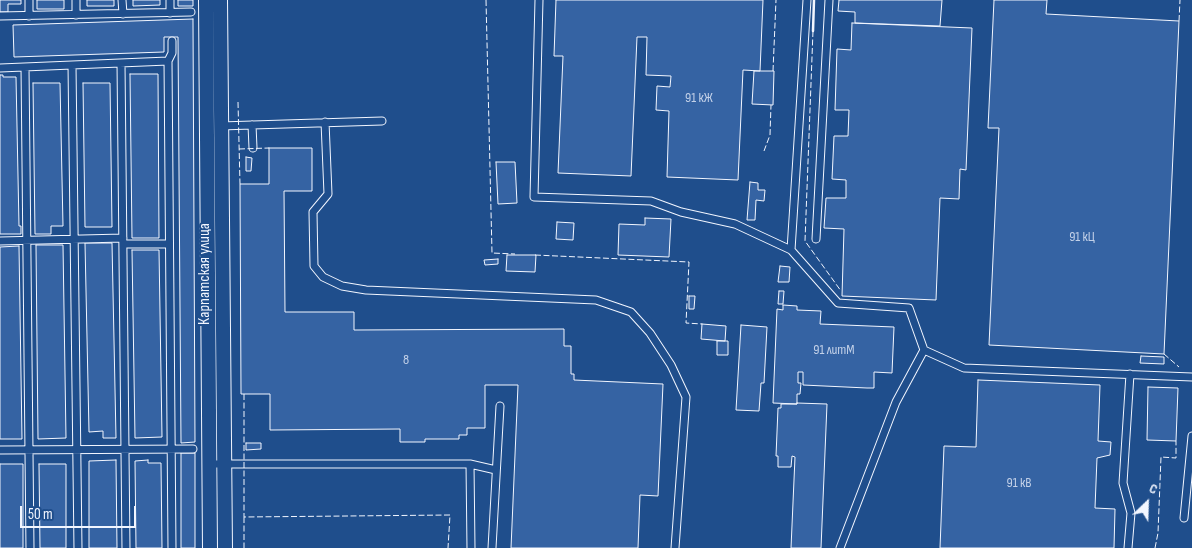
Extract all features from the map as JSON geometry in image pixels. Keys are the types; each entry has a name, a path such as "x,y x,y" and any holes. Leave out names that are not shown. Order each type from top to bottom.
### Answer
{"street":[{"name":"Карпатская улица","path":"206,0 214,126 225,548"},
{"name":"Карпатская улица","path":"210,548 214,126 220,0"}],"lane":[{"path":"29,0 30,16"},
{"path":"76,0 76,15"},
{"path":"122,0 123,14"},
{"path":"170,0 170,13"},
{"path":"539,0 534,197 651,201 681,212 735,224 791,250 838,303 909,308 924,350 964,368 1192,377"},
{"path":"791,250 807,0"},
{"path":"816,238 829,0"},
{"path":"0,16 191,12"},
{"path":"172,41 172,53 168,61 172,548"},
{"path":"0,68 168,61"},
{"path":"121,62 126,548"},
{"path":"72,65 78,548"},
{"path":"25,66 30,548"},
{"path":"214,126 382,121"},
{"path":"325,122 328,194 313,212 314,266 324,277 342,286 366,290 596,300 631,312 650,333 671,365 686,397 675,548"},
{"path":"252,125 253,148"},
{"path":"0,241 74,239 169,244"},
{"path":"840,548 896,402 924,350"},
{"path":"1128,548 1131,513 1123,483 1130,374"},
{"path":"492,548 500,406"},
{"path":"1184,518 1192,436"},
{"path":"0,450 193,449"},
{"path":"210,464 470,464 496,470"},
{"path":"470,464 471,548"}],"building":[{"path":"0,0 21,0 21,4 8,4 8,12 0,12"},
{"path":"37,0 64,0 64,9 37,9"},
{"path":"87,0 114,0 114,6 87,6"},
{"path":"133,0 160,0 160,5 133,6"},
{"path":"178,0 193,0 193,6 178,6"},
{"path":"556,0 763,0 760,71 743,70 738,180 667,177 669,111 656,110 657,86 670,87 671,76 646,75 647,37 637,37 631,176 558,173 563,56 554,56"},
{"path":"839,0 942,0 940,26 855,23 855,12 838,11"},
{"path":"994,0 1047,0 1046,14 1179,21 1164,354 989,345 999,128 988,128"},
{"path":"193,19 195,442 181,443 178,37 164,37 164,52 14,57 13,25"},
{"path":"852,23 972,28 966,170 960,169 959,199 940,198 936,300 842,296 844,229 824,228 826,198 846,198 846,180 832,179 834,136 848,136 849,110 835,110 837,49 851,50"},
{"path":"754,71 774,71 773,105 752,104"},
{"path":"130,74 158,74 159,238 132,238"},
{"path":"0,75 3,75 3,77 16,77 19,226 21,226 21,234 0,234"},
{"path":"33,83 60,83 63,226 51,226 51,234 35,234"},
{"path":"83,83 110,83 112,227 85,227"},
{"path":"269,148 312,148 312,191 284,191 285,312 354,312 354,330 564,329 564,346 571,346 571,374 574,374 574,380 663,384 658,496 640,495 638,548 511,548 518,385 485,385 485,428 467,428 467,435 459,435 459,439 425,439 425,442 400,442 400,429 270,430 270,394 241,394 240,184 269,184"},
{"path":"246,157 252,158 251,171 246,171"},
{"path":"496,162 515,162 517,203 498,204"},
{"path":"750,182 758,183 758,190 765,190 764,201 756,200 755,220 747,220"},
{"path":"645,218 671,219 669,257 618,255 619,224 645,225"},
{"path":"557,222 574,223 573,240 556,239"},
{"path":"85,243 112,243 116,438 103,438 103,431 89,432"},
{"path":"36,245 63,245 66,438 38,439"},
{"path":"19,246 22,439 0,439 0,247"},
{"path":"132,250 159,250 162,437 135,438"},
{"path":"507,255 536,255 535,272 506,271"},
{"path":"498,259 498,264 485,265 484,260"},
{"path":"780,266 790,267 789,282 778,282"},
{"path":"779,291 784,291 783,304 778,304"},
{"path":"689,296 695,296 694,309 689,309"},
{"path":"783,305 797,306 797,310 821,311 820,324 894,327 892,373 874,372 874,388 867,388 803,385 803,372 798,372 798,383 801,383 800,394 797,394 797,404 773,403 777,309 783,310"},
{"path":"702,324 726,326 725,341 701,339"},
{"path":"741,325 767,327 764,383 761,383 759,411 736,410"},
{"path":"717,341 728,341 728,355 717,355"},
{"path":"1141,356 1164,357 1164,364 1140,363"},
{"path":"978,380 1100,385 1098,441 1111,442 1110,455 1097,458 1095,508 1115,509 1114,548 940,548 944,446 976,447"},
{"path":"1148,387 1178,388 1176,441 1147,440"},
{"path":"781,404 827,404 821,548 791,548 795,457 792,456 791,467 778,467 778,456 776,456 778,408 781,408"},
{"path":"246,443 261,443 261,449 246,450"},
{"path":"181,453 195,453 195,548 181,548"},
{"path":"116,460 117,548 89,548 89,461"},
{"path":"148,460 148,463 161,463 162,548 136,548 135,461"},
{"path":"0,464 23,464 23,548 0,548"},
{"path":"39,464 66,464 66,548 40,548"}],"fence":[{"path":"486,0 492,253 515,254"},
{"path":"773,71 776,0"},
{"path":"1179,21 1180,0"},
{"path":"813,31 805,241 841,291"},
{"path":"238,102 240,184"},
{"path":"764,151 770,135 771,105"},
{"path":"239,149 269,148"},
{"path":"535,255 689,262 686,323 702,324"},
{"path":"1164,354 1179,367"},
{"path":"244,394 244,517 450,515 448,548"},
{"path":"1155,548 1158,533 1161,457 1176,458 1176,441"},
{"path":"244,517 244,548"}],"wall":[{"path":"813,31 814,0"}]}
